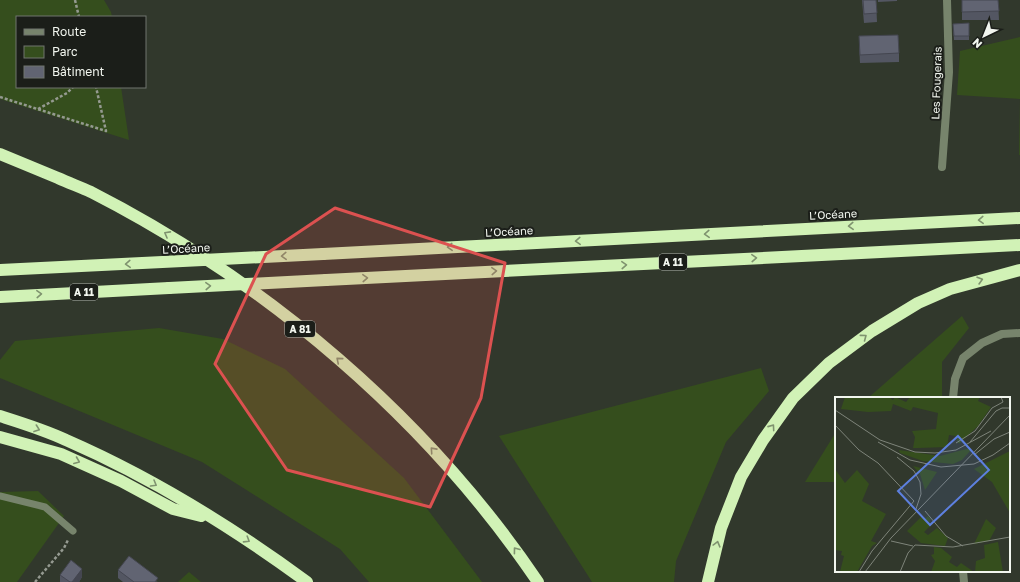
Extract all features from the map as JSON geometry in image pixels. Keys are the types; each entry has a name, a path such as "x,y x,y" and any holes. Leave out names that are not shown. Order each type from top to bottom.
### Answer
{"highway":[{"name":"A 81","path":"0,154 90,191 185,245 275,308 343,363 418,433 471,491 538,582"},
{"name":"L’Océane","path":"3,269 1020,218"},
{"name":"A 11","path":"0,296 1020,245"},
{"path":"708,582 721,528 741,476 793,398 829,363 872,331 918,303 950,289 1020,270"},
{"path":"0,416 65,439 128,469 254,544 307,582"},
{"path":"0,437 61,454 121,480 173,509 214,520"}],"street":[{"name":"Les Fougerais","path":"942,168 949,72 947,0"},
{"path":"953,397 955,379 963,358 982,343 1002,334 1020,332"},
{"path":"963,572 964,582"}],"lane":[{"path":"0,496 44,506 73,531"}],"path":[{"path":"75,0 79,16"},
{"path":"37,109 67,93 72,88"},
{"path":"0,97 106,131 96,88"},
{"path":"35,582 64,548 73,531"}],"highlighted area":[{"path":"335,208 505,263 481,398 430,507 287,470 215,364 266,254"}],"green space":[{"path":"0,0 104,0 112,16 16,16 16,88 121,88 129,140 0,99"},
{"path":"1020,37 1020,99 957,95 960,51"},
{"path":"1020,99 1020,155 1019,155"},
{"path":"962,316 969,328 942,362 942,397 869,397"},
{"path":"159,328 223,339 285,369 404,478 482,582 369,582 340,549 202,462 0,378 0,360 15,341"},
{"path":"761,368 769,391 726,442 676,561 674,582 592,582 499,436"},
{"path":"835,434 835,482 805,482"},
{"path":"38,491 64,516 17,582 0,582 0,492"},
{"path":"189,572 201,582 178,582"}],"building":[{"path":"863,0 876,0 877,13 864,14"},
{"path":"962,0 998,0 999,11 962,12"},
{"path":"969,23 969,36 954,36 953,24"},
{"path":"898,35 899,53 860,55 859,36"},
{"path":"129,556 158,578 155,582 134,582 118,570"},
{"path":"71,560 82,569 72,582 70,582 60,575"}]}
